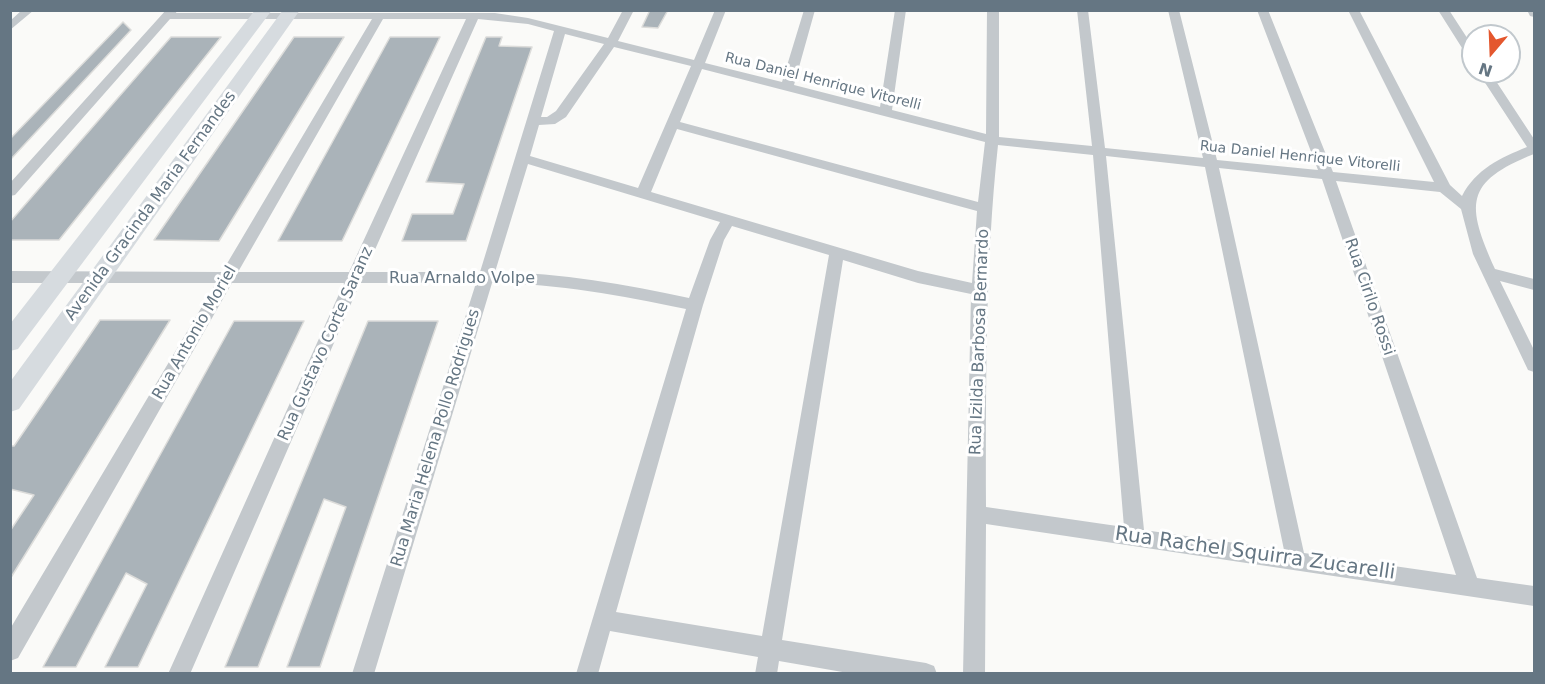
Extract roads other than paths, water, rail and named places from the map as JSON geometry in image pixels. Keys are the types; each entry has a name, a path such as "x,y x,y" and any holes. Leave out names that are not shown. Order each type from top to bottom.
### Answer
{"street":[{"path":"10,27 29,10"},
{"path":"533,121 550,121 561,114 611,43 629,10"},
{"path":"643,194 721,10"},
{"path":"787,87 810,10"},
{"path":"885,113 901,10"},
{"name":"Rua Izilda Barbosa Bernardo","path":"974,674 979,290 984,208 992,140 993,10"},
{"path":"1082,10 1099,151 1135,536"},
{"path":"1173,10 1211,162 1296,560"},
{"name":"Rua Cirilo Rossi","path":"1262,10 1327,175 1470,586"},
{"path":"1353,10 1444,189 1467,207 1489,273 1534,365"},
{"path":"1443,10 1461,38"},
{"path":"10,192 170,13"},
{"name":"Rua Daniel Henrique Vitorelli","path":"170,13 532,16 560,30 992,140 1444,189"},
{"name":"Avenida Gracinda Maria Fernandes","path":"10,342 263,13"},
{"name":"Avenida Gracinda Maria Fernandes","path":"10,402 290,13"},
{"name":"Rua Antonio Moriel","path":"10,650 380,15"},
{"name":"Rua Gustavo Corte Saranz","path":"179,674 474,15"},
{"name":"Rua Maria Helena Pollo Rodrigues","path":"363,674 523,158 560,30"},
{"path":"1467,207 1474,186 1484,174 1534,149 1492,84"},
{"path":"674,124 984,208"},
{"path":"523,158 918,277 979,290"},
{"path":"587,674 695,305 717,240 729,219"},
{"path":"766,674 837,252"},
{"path":"1489,273 1534,284"},
{"name":"Rua Arnaldo Volpe","path":"10,277 354,279 485,277 568,280 632,290 695,305"},
{"name":"Rua Rachel Squirra Zucarelli","path":"975,514 1534,596"},
{"path":"603,620 771,647 812,657 926,674"}]}
